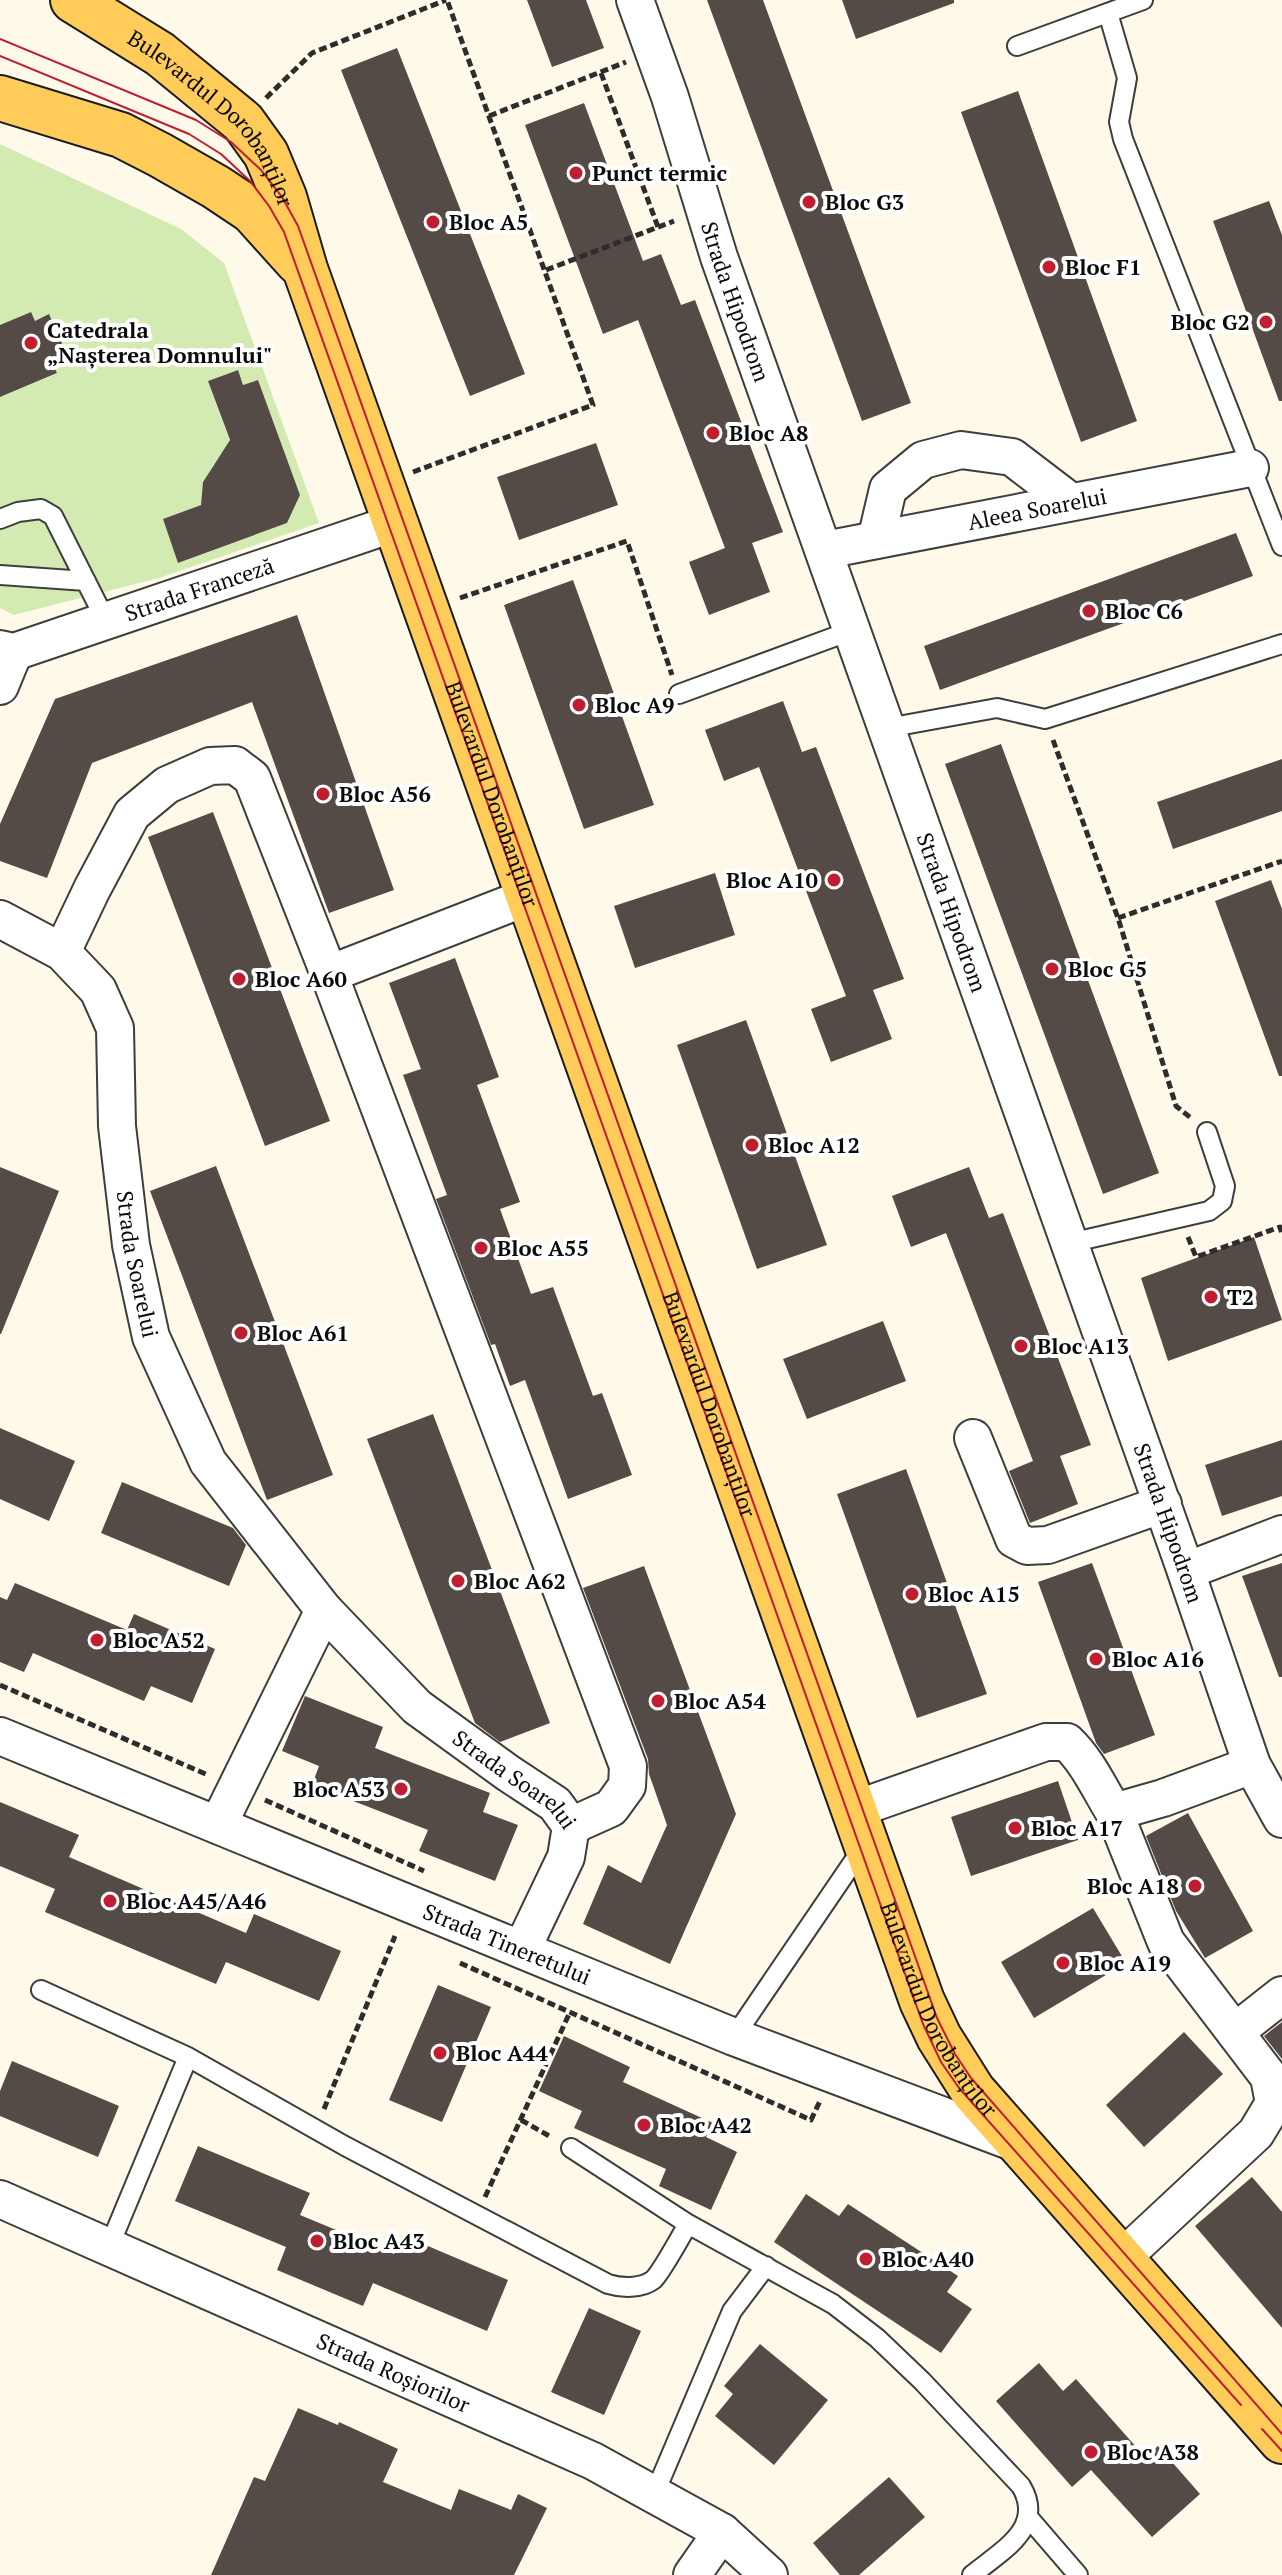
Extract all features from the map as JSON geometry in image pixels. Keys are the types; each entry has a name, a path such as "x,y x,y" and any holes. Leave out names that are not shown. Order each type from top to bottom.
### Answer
{"main road":[{"name":"Bulevardul Dorobanților","path":"73,0 160,54 243,122 266,154 284,197 305,269 922,2001 939,2037 973,2091 1282,2441"},
{"name":"Bulevardul Dorobanților","path":"0,98 121,135 160,155 252,211 305,269"}],"street":[{"name":"Strada Hipodrom","path":"635,0 670,97 719,257 1163,1504 1252,1765 1282,1819"},
{"path":"876,540 888,489 923,460 961,450 1012,457 1071,502"},
{"name":"Aleea Soarelui","path":"825,550 1250,468"},
{"name":"Strada Franceză","path":"7,650 106,621 390,502"},
{"path":"0,686 7,650"},
{"path":"62,952 132,814 167,785 210,766 235,765 252,778 628,1766 627,1786 611,1808 571,1826"},
{"path":"329,974 530,896"},
{"name":"Strada Soarelui","path":"0,919 62,952 98,990 115,1028 117,1126 129,1230 151,1337 208,1462 324,1610 417,1707 555,1804 571,1826 566,1857 522,1949"},
{"path":"973,1438 1014,1539 1027,1546 1048,1545 1163,1504"},
{"path":"1186,1571 1282,1534"},
{"path":"218,1825 324,1610"},
{"name":"Strada Tineretului","path":"0,1736 734,2037 1018,2144"},
{"path":"860,1827 1046,1742 1067,1742 1082,1757 1114,1812 1166,1942 1269,2077 1274,2103 1256,2133 1121,2259"},
{"path":"1114,1812 1163,1798 1252,1765"},
{"path":"1235,2032 1282,1995"},
{"name":"Strada Roșiorilor","path":"0,2199 593,2461 722,2532 769,2575"},
{"path":"692,2575 722,2532"}],"lane":[{"path":"1017,46 1143,0"},
{"path":"1108,13 1127,78 1119,122 1123,139 1282,546"},
{"path":"0,519 18,512 41,509 53,516 106,621"},
{"path":"0,575 86,581"},
{"path":"679,694 853,630"},
{"path":"887,728 997,708 1045,719 1282,644"},
{"path":"1070,1243 1209,1211 1222,1201 1225,1186 1207,1132"},
{"path":"734,2037 860,1827"},
{"path":"41,1990 188,2057 316,2130 608,2284 638,2286 652,2280 688,2224"},
{"path":"109,2247 188,2057"},
{"path":"571,2148 688,2224 833,2304 877,2338 1021,2486 1027,2496 1028,2517 1020,2535 972,2575"},
{"path":"654,2495 732,2311 766,2266"},
{"path":"1028,2517 1078,2575"}],"path":[{"path":"243,122 312,53 446,0 593,405 390,502"},
{"path":"489,116 653,51"},
{"path":"601,73 658,227"},
{"path":"546,270 705,210"},
{"path":"428,608 627,541 679,694"},
{"path":"1045,719 1118,918 1176,1106 1207,1132"},
{"path":"1118,918 1282,861"},
{"path":"1180,1217 1196,1257 1280,1227 1282,1234"},
{"path":"316,2130 395,1936 407,1941"},
{"path":"457,1962 811,2120 832,2074"},
{"path":"477,2215 570,2012"},
{"path":"521,2120 571,2148"}],"green space":[{"path":"0,144 181,229 224,263 319,523 159,578 14,615 0,608 0,397 56,374 54,367 68,360 49,315 35,321 30,312 0,325","holes":["237,370 243,385 258,380 300,495 287,523 179,563 163,519 206,503 204,488 208,474 226,447 231,445 208,381"]}],"building":[{"path":"527,0 586,0 604,48 552,67"},
{"name":"Bloc G3","path":"707,0 763,0 911,403 862,421"},
{"path":"842,0 954,0 954,3 856,39"},
{"name":"Bloc A5","path":"397,48 525,374 470,396 341,70"},
{"name":"Bloc F1","path":"1018,91 1137,421 1081,442 961,112"},
{"name":"Bloc A8","path":"584,103 643,261 661,254 681,305 695,300 783,532 752,543 770,592 709,615 689,562 725,548 638,320 603,334 525,125"},
{"name":"Bloc G2","path":"1269,201 1282,235 1282,401 1279,401 1213,221"},
{"name":"Catedrala „Nașterea Domnului\"","path":"31,312 35,321 49,314 69,360 54,367 57,373 0,397 0,325"},
{"path":"238,370 243,385 258,380 300,495 287,523 178,563 163,519 201,505 203,482 230,440 208,381"},
{"path":"596,443 618,505 519,540 497,477"},
{"name":"Bloc C6","path":"1236,533 1253,576 940,690 924,646"},
{"name":"Bloc A9","path":"573,580 654,805 584,829 504,605"},
{"name":"Bloc A56","path":"297,615 394,890 329,913 252,702 92,763 47,878 0,861 0,824 55,699"},
{"name":"Bloc A10","path":"783,701 802,752 816,747 904,979 873,990 892,1039 831,1062 811,1009 846,996 759,767 724,781 705,730"},
{"name":"Bloc G5","path":"1001,744 1159,1173 1103,1194 945,764"},
{"path":"1282,759 1282,811 1173,849 1157,802"},
{"name":"Bloc A60","path":"213,812 330,1121 265,1146 148,837"},
{"path":"715,873 735,935 635,968 614,906"},
{"path":"1271,880 1282,909 1282,1076 1279,1076 1215,901"},
{"name":"Bloc A55","path":"455,958 499,1077 477,1085 520,1202 500,1209 531,1294 553,1287 593,1396 602,1393 632,1475 568,1499 525,1380 510,1386 495,1344 491,1345 436,1199 447,1195 403,1075 421,1069 389,983"},
{"name":"Bloc A12","path":"746,1020 827,1245 757,1269 677,1045"},
{"name":"Bloc A61","path":"216,1166 333,1475 267,1500 150,1191"},
{"path":"0,1167 59,1191 1,1334 0,1334"},
{"name":"Bloc A13","path":"969,1167 989,1218 1003,1213 1091,1445 1060,1456 1078,1504 1030,1523 1009,1471 1033,1461 946,1233 911,1247 892,1196"},
{"name":"T2","path":"1254,1237 1282,1320 1168,1361 1141,1278"},
{"path":"883,1321 906,1381 807,1419 783,1359"},
{"name":"Bloc A62","path":"433,1414 550,1723 500,1742 475,1723 367,1439"},
{"path":"0,1428 75,1461 49,1521 0,1499"},
{"path":"1282,1440 1282,1496 1222,1516 1205,1465"},
{"name":"Bloc A15","path":"906,1469 987,1694 917,1718 837,1494"},
{"path":"122,1482 233,1528 246,1545 229,1586 101,1533"},
{"name":"Bloc A16","path":"1092,1563 1155,1735 1104,1754 1096,1743 1038,1582"},
{"path":"1282,1563 1282,1677 1279,1677 1242,1576"},
{"name":"Bloc A54","path":"644,1566 736,1814 670,1964 583,1924 608,1865 641,1883 667,1825 649,1774 648,1759 583,1588"},
{"name":"Bloc A52","path":"15,1583 127,1630 134,1614 215,1649 192,1703 151,1686 144,1701 33,1653 24,1672 0,1662 0,1597 7,1600"},
{"name":"Bloc A53","path":"305,1696 383,1727 375,1748 490,1793 483,1812 518,1825 495,1881 419,1851 428,1830 312,1785 319,1766 282,1751"},
{"name":"Bloc A17","path":"1058,1781 1078,1840 971,1876 951,1817"},
{"name":"Bloc A45/A46","path":"0,1802 79,1835 69,1857 246,1933 254,1914 341,1951 319,2001 226,1962 216,1984 45,1912 55,1889 0,1866"},
{"name":"Bloc A18","path":"1188,1813 1253,1931 1205,1958 1176,1911 1146,1836"},
{"name":"Bloc A19","path":"1093,1908 1126,1963 1034,2018 1001,1962"},
{"name":"Bloc A44","path":"438,1985 491,2007 442,2122 389,2100"},
{"path":"1282,2022 1282,2059 1264,2036"},
{"path":"1184,2032 1223,2074 1144,2147 1106,2105"},
{"name":"Bloc A42","path":"564,2036 630,2067 623,2082 713,2123 706,2137 737,2152 711,2210 659,2186 666,2169 574,2128 582,2111 539,2091"},
{"path":"12,2061 119,2106 98,2157 0,2116 0,2091"},
{"name":"Bloc A43","path":"198,2146 310,2193 300,2215 394,2254 402,2235 508,2280 487,2331 373,2283 363,2306 277,2270 286,2247 175,2201"},
{"path":"1252,2177 1282,2212 1282,2328 1195,2226"},
{"name":"Bloc A40","path":"806,2194 839,2216 848,2204 958,2276 947,2292 972,2309 941,2353 774,2242"},
{"path":"589,2308 641,2331 604,2415 551,2392"},
{"path":"760,2344 828,2400 774,2465 715,2416 733,2394 724,2386"},
{"name":"Bloc A38","path":"1039,2363 1063,2391 1076,2379 1145,2457 1158,2446 1200,2494 1152,2537 1091,2470 1072,2487 996,2401"},
{"path":"298,2408 338,2425 339,2422 398,2449 383,2482 451,2510 459,2489 511,2510 518,2494 547,2508 514,2575 211,2575 254,2477 265,2481"},
{"path":"889,2477 925,2517 859,2575 840,2575 813,2543"}],"tram line":[{"path":"0,39 196,120 231,142 261,170 282,197 298,226 937,2018 971,2078 1282,2434"},
{"path":"0,56 189,134 221,154 250,181 284,232 923,2024 941,2062 959,2088 1241,2405"},
{"path":"1262,2429 1282,2451"}],"place":[{"name":"Punct termic","path":"576,173"},
{"name":"Bloc G3","path":"809,202"},
{"name":"Bloc A5","path":"433,222"},
{"name":"Bloc F1","path":"1049,267"},
{"name":"Bloc G2","path":"1266,322"},
{"name":"Catedrala „Nașterea Domnului\"","path":"31,343"},
{"name":"Bloc A8","path":"713,433"},
{"name":"Bloc C6","path":"1089,611"},
{"name":"Bloc A9","path":"579,705"},
{"name":"Bloc A56","path":"323,794"},
{"name":"Bloc A10","path":"834,880"},
{"name":"Bloc G5","path":"1052,969"},
{"name":"Bloc A60","path":"239,979"},
{"name":"Bloc A12","path":"752,1145"},
{"name":"Bloc A55","path":"481,1248"},
{"name":"T2","path":"1211,1297"},
{"name":"Bloc A61","path":"241,1333"},
{"name":"Bloc A13","path":"1021,1346"},
{"name":"Bloc A62","path":"458,1581"},
{"name":"Bloc A15","path":"912,1594"},
{"name":"Bloc A52","path":"97,1640"},
{"name":"Bloc A16","path":"1096,1659"},
{"name":"Bloc A54","path":"658,1701"},
{"name":"Bloc A53","path":"401,1789"},
{"name":"Bloc A17","path":"1015,1828"},
{"name":"Bloc A18","path":"1195,1886"},
{"name":"Bloc A45/A46","path":"110,1901"},
{"name":"Bloc A19","path":"1063,1963"},
{"name":"Bloc A44","path":"440,2053"},
{"name":"Bloc A42","path":"644,2125"},
{"name":"Bloc A43","path":"317,2241"},
{"name":"Bloc A40","path":"866,2259"},
{"name":"Bloc A38","path":"1091,2452"}]}
